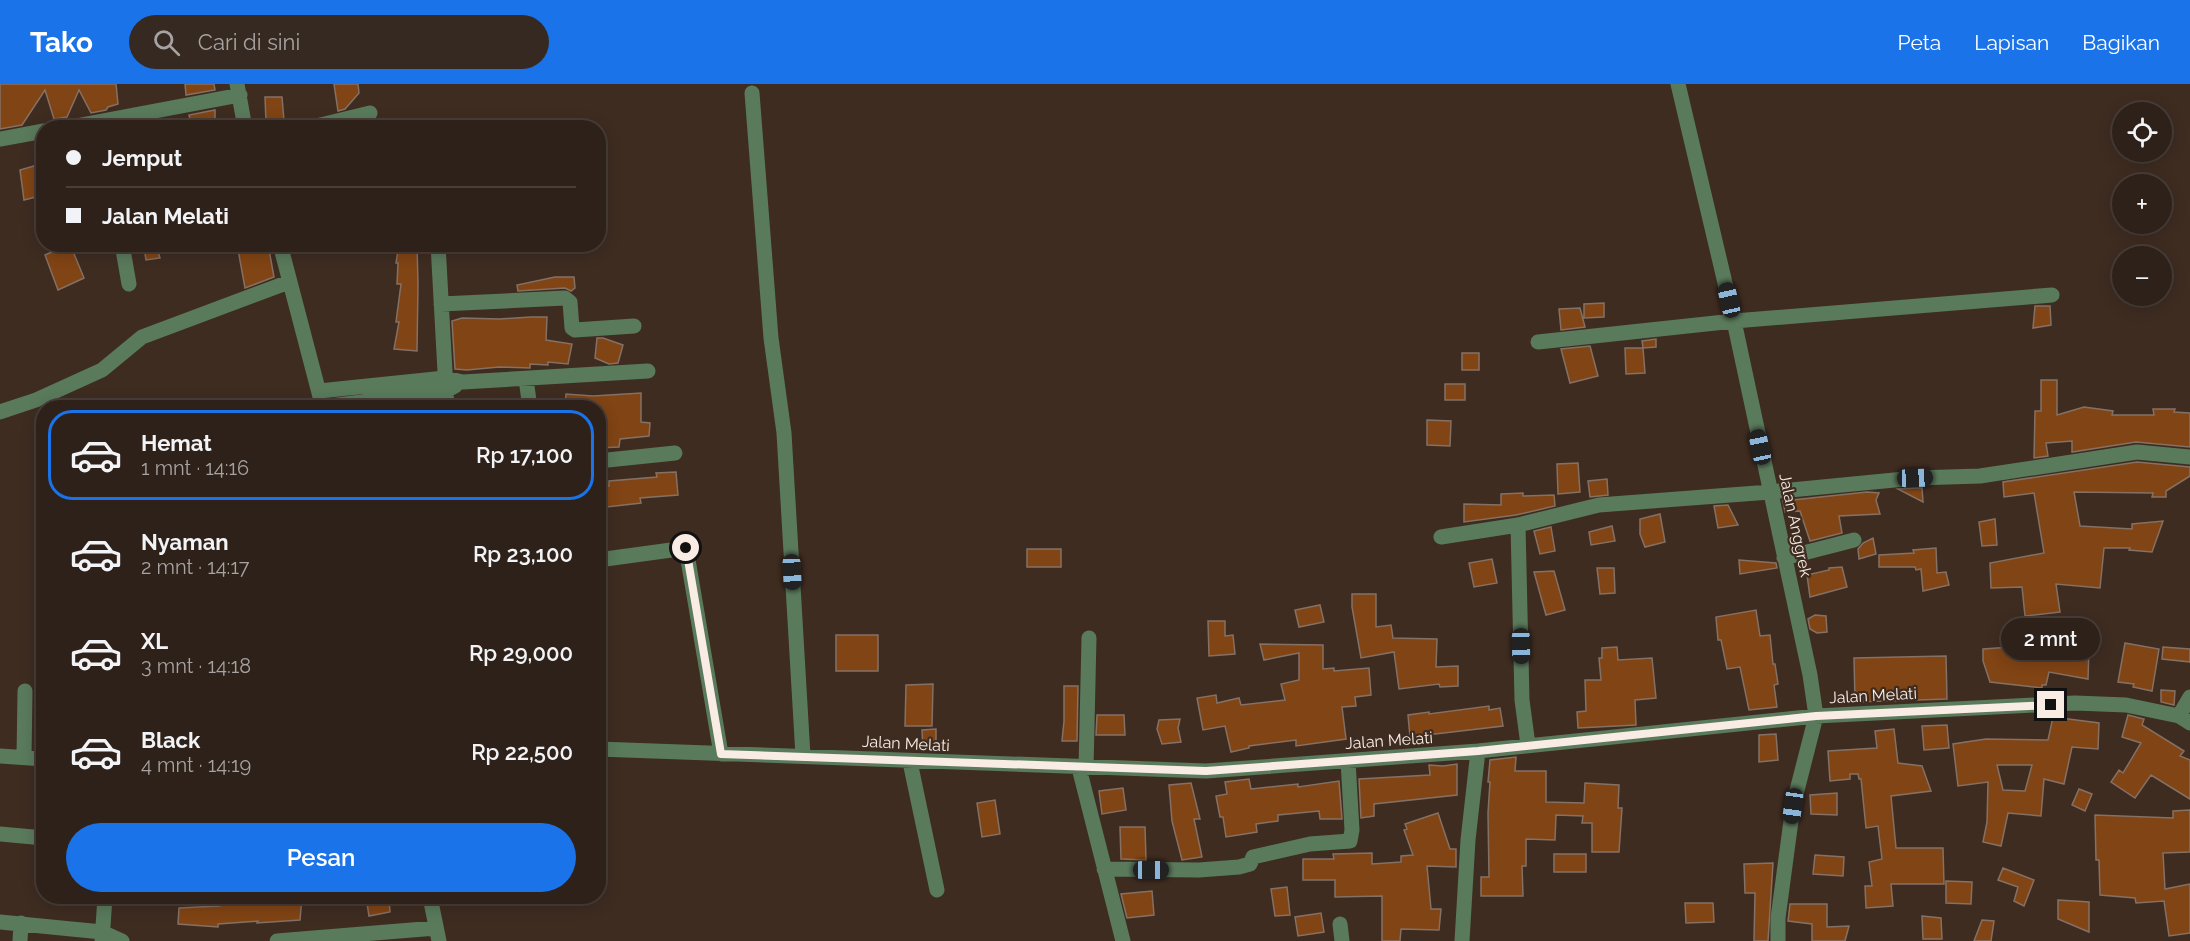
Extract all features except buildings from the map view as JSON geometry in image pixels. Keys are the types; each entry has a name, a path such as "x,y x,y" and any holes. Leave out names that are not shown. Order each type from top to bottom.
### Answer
{"street":[{"name":"Jalan Anggrek","path":"1678,84 1734,321 1810,675 1816,716 1793,806 1778,918 1778,941"},
{"path":"115,120 239,90 244,120"},
{"path":"752,93 771,338 784,433 803,756"},
{"path":"341,120 370,113"},
{"path":"0,139 36,132"},
{"path":"123,252 129,284"},
{"path":"282,252 321,400"},
{"path":"438,252 447,400"},
{"path":"0,412 36,400 102,370 142,337 289,282"},
{"path":"1538,342 1734,321 2052,295"},
{"path":"441,304 565,298 570,302 572,328 575,330 634,326"},
{"path":"366,400 462,382 648,371"},
{"path":"526,379 529,400"},
{"path":"319,391 446,385"},
{"path":"1441,537 1518,525 1599,505 1915,478 1980,476 2137,452 2190,457"},
{"path":"606,460 675,453"},
{"path":"1518,525 1522,700 1528,745"},
{"path":"1784,558 1854,540"},
{"path":"606,559 686,548 721,754"},
{"path":"1089,638 1083,768 1104,869 1123,941"},
{"path":"24,757 26,691"},
{"path":"2185,719 2190,697"},
{"name":"Jalan Melati","path":"606,749 1206,771 1478,751 1816,716 2075,704 2126,705 2185,719"},
{"path":"1462,941 1468,840 1478,751"},
{"path":"0,756 36,758"},
{"path":"1104,869 1199,870 1239,867 1250,864 1253,857 1262,853 1310,844 1350,842 1352,830 1348,761"},
{"path":"910,762 937,890"},
{"path":"0,834 36,837"},
{"path":"102,936 104,904"},
{"path":"277,941 438,934 432,904"},
{"path":"0,922 21,923 122,941"},
{"path":"20,941 21,923"},
{"path":"1340,924 1342,941"}],"route":[{"path":"686,548 721,754 1206,771 1478,751 1816,716 2051,705"}]}
